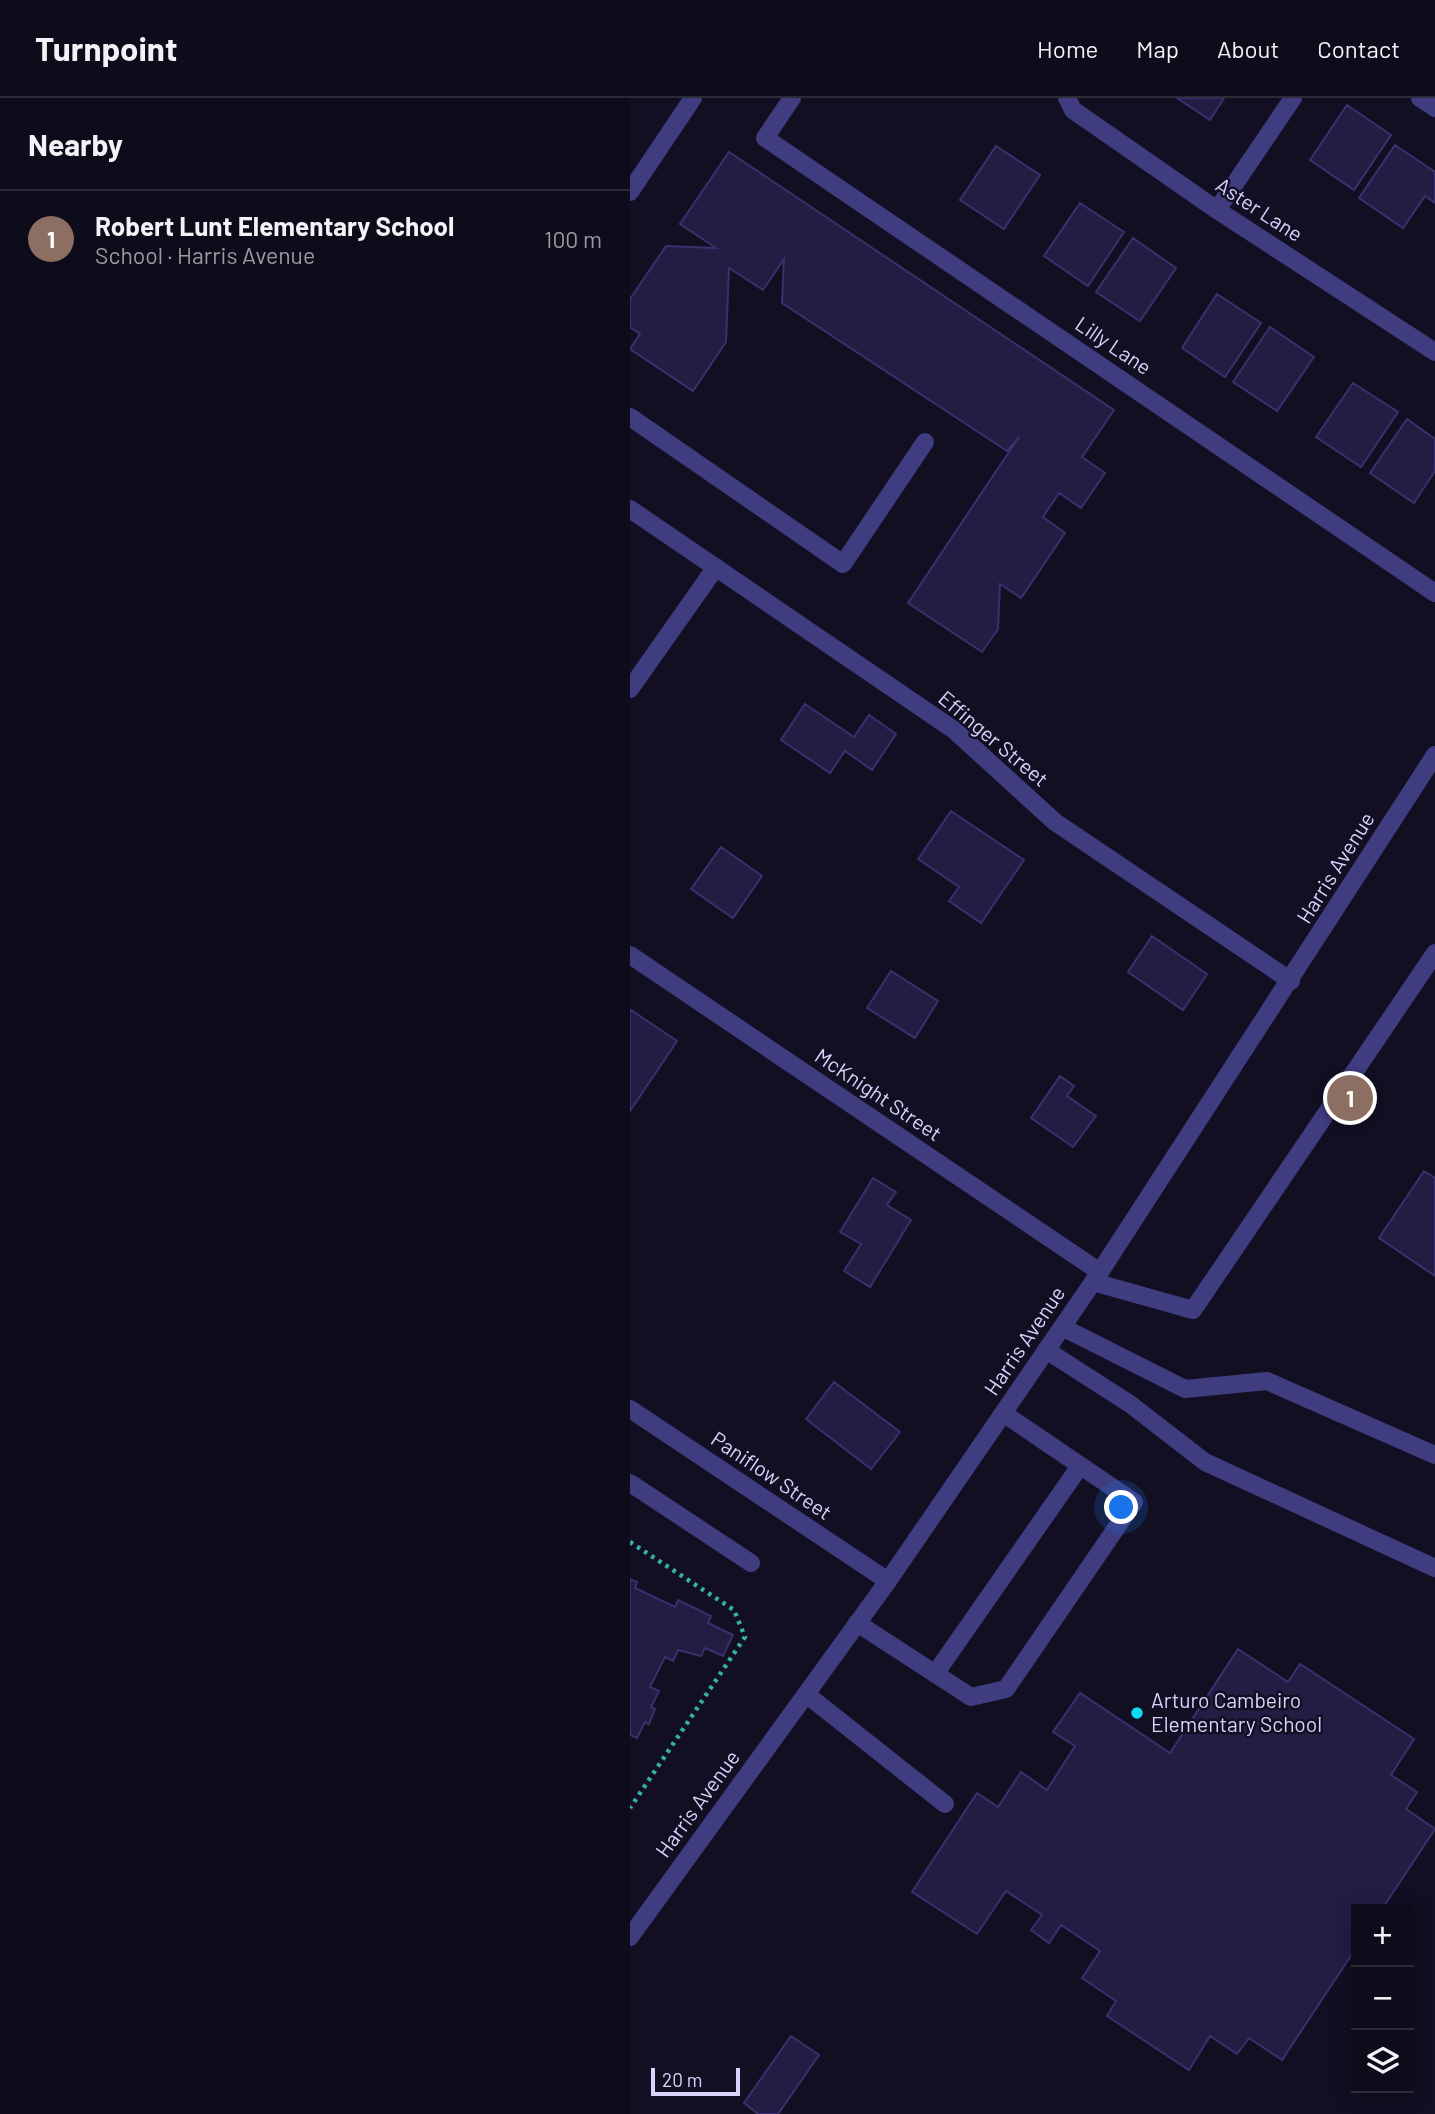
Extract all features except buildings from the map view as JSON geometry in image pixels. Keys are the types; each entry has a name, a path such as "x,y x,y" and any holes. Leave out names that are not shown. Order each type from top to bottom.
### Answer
{"street":[{"path":"630,192 693,98"},
{"name":"Lilly Lane","path":"792,98 765,138 1435,593"},
{"name":"Aster Lane","path":"1067,98 1073,110 1217,210 1435,352"},
{"path":"1217,210 1293,98"},
{"path":"1420,98 1435,108"},
{"path":"630,417 843,564 925,442"},
{"name":"Effinger Street","path":"630,509 954,730 1055,822 1291,981"},
{"path":"630,689 716,567"},
{"name":"Harris Avenue","path":"630,1937 888,1581 1062,1327 1291,981 1435,755"},
{"name":"McKnight Street","path":"630,955 1096,1277 1193,1310 1435,953"},
{"path":"1062,1327 1185,1389 1267,1381 1435,1455"},
{"path":"1046,1350 1130,1404 1205,1462 1435,1568"},
{"name":"Paniflow Street","path":"630,1409 888,1581"},
{"path":"857,1623 971,1697 1006,1689 1134,1502 1003,1413"},
{"path":"935,1674 1080,1465"},
{"path":"630,1483 751,1563"},
{"path":"806,1694 945,1804"}],"path":[{"path":"630,1542 734,1610 746,1637 630,1808"}],"place":[{"name":"Robert Lunt Elementary School","path":"1350,1098"},
{"name":"Arturo Cambeiro Elementary School","path":"1137,1713"}]}
